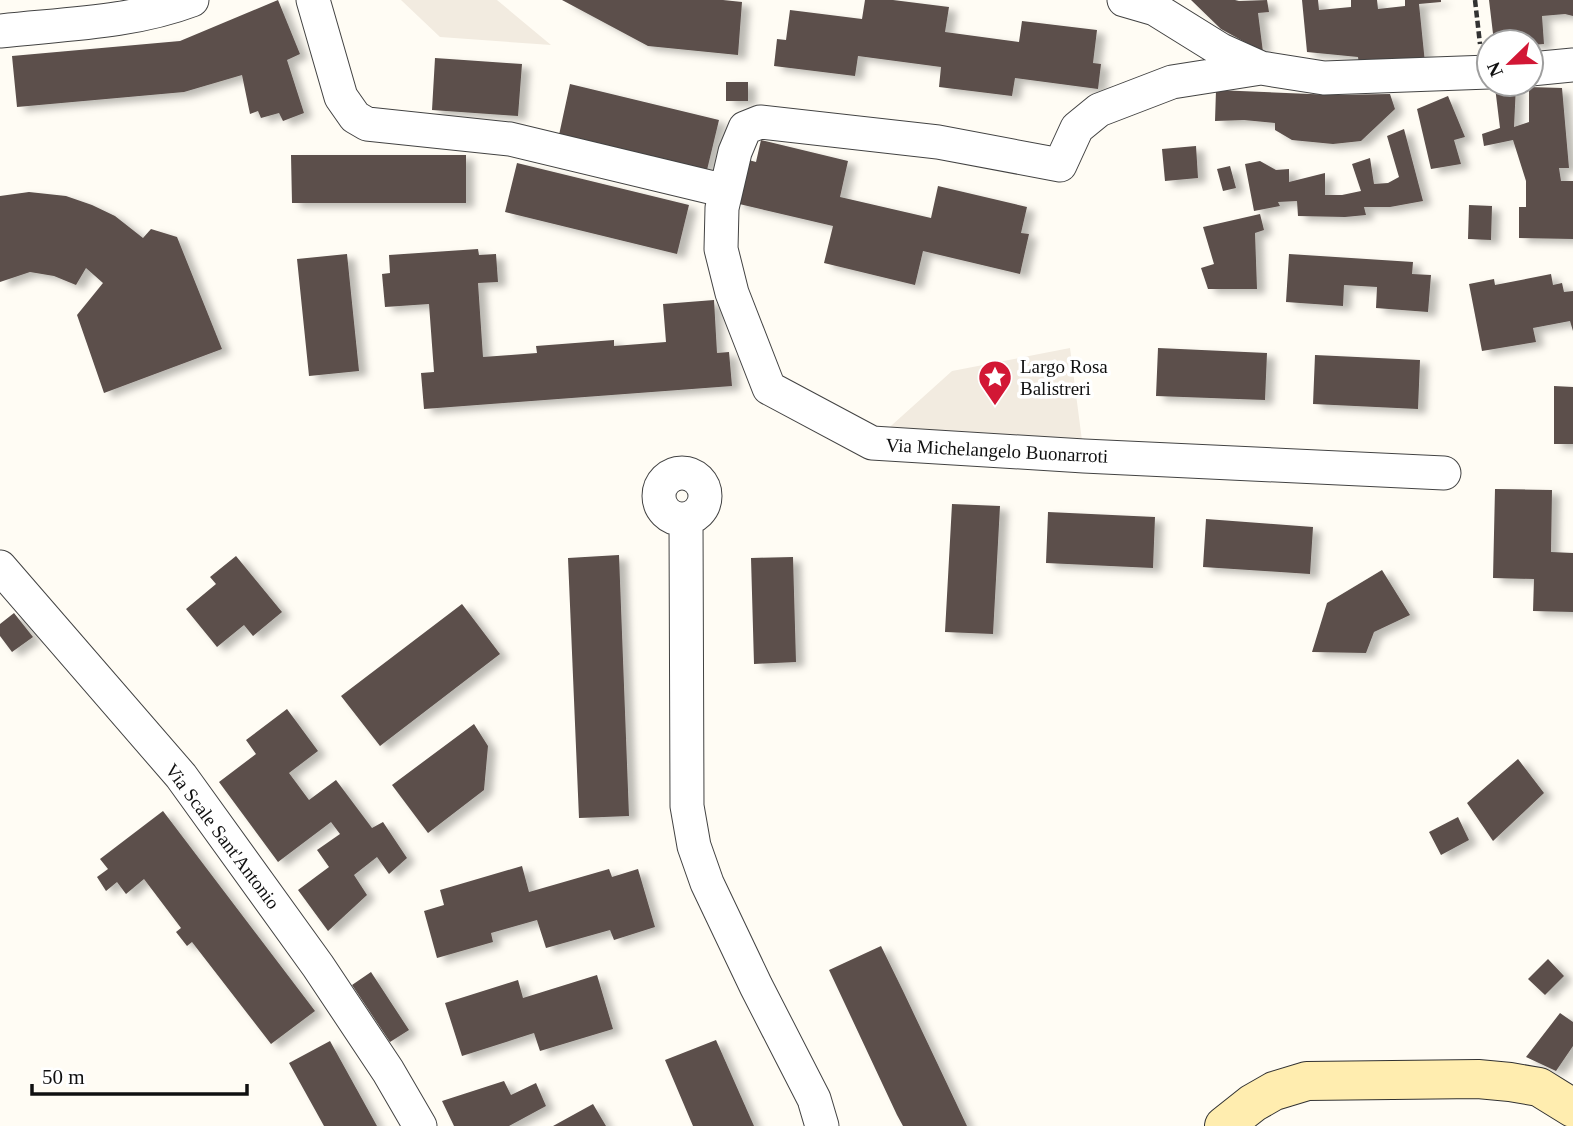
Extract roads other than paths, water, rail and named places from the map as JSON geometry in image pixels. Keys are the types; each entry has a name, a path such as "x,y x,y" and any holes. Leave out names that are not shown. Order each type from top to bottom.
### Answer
{"street":[{"path":"0,31 129,18 192,0"},
{"path":"313,0 341,97 355,117 367,124 510,139 726,191"},
{"path":"1124,0 1154,9 1222,50 1261,68 1325,78 1475,72"},
{"path":"1545,67 1573,65"},
{"name":"Via Michelangelo Buonarroti","path":"1261,68 1172,82 1099,110 1077,128 1060,165 938,142 760,122 745,128 735,152 722,208 721,249 732,293 769,388 872,443 1444,473"},
{"path":"685,520 687,806 694,846 707,884 814,1099 822,1126"},
{"name":"Via Scale Sant'Antonio","path":"0,567 181,776 318,966 388,1071 419,1126"},
{"path":"1224,1126 1253,1103 1274,1091 1307,1080 1478,1079 1510,1082 1539,1087 1573,1108"}],"place":[{"name":"Largo Rosa Balistreri","path":"995,407"}]}
